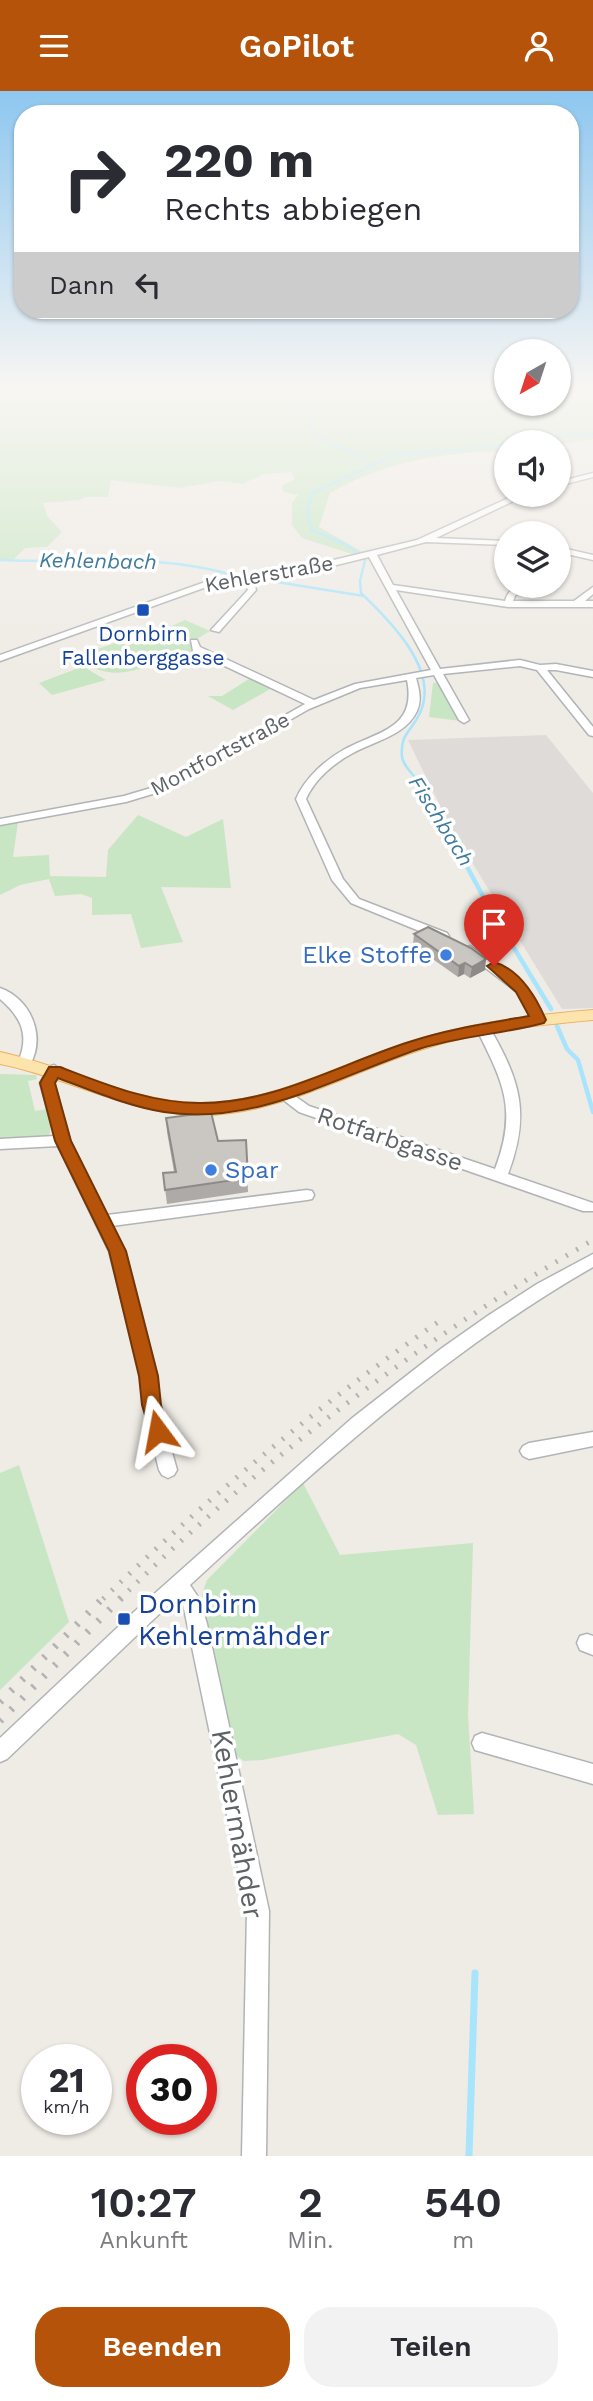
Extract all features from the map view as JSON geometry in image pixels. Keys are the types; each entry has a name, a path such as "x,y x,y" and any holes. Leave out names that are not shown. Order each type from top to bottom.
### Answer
{"main road":[{"path":"0,1058 54,1070 119,1095 172,1107 222,1108 284,1095 414,1046 483,1028 593,1015"}],"street":[{"path":"426,540 496,507"},
{"name":"Kehlerstraße","path":"0,659 221,580 292,573 426,540 494,543"},
{"path":"571,553 593,558"},
{"path":"372,554 438,668 433,673 464,720"},
{"path":"216,630 251,590 247,578"},
{"path":"392,587 508,604 593,604"},
{"path":"576,604 593,590"},
{"path":"508,604 510,598"},
{"name":"Montfortstraße","path":"195,645 314,704"},
{"name":"Montfortstraße","path":"0,822 126,799 165,787 314,704 358,686 413,675 520,663 593,674"},
{"path":"537,667 593,733"},
{"path":"413,675 416,689 414,703 403,723 379,740 338,758 304,791 301,799 338,880 355,901 405,919 477,954 521,989 529,999 538,1020"},
{"path":"0,992 22,1010 32,1029 31,1049 25,1062"},
{"path":"483,1028 511,1085 515,1104 511,1150 500,1177"},
{"path":"54,1070 47,1083 63,1141 120,1261 149,1376 151,1405 168,1471"},
{"name":"Rotfarbgasse","path":"284,1095 304,1109 588,1207"},
{"path":"0,1144 63,1141"},
{"path":"103,1221 307,1195"},
{"path":"0,1752 304,1469 433,1363 512,1308 593,1260"},
{"path":"529,1451 593,1439"},
{"name":"Kehlermähder","path":"178,1584 187,1593 194,1612 258,1912 254,2156"},
{"path":"482,1743 593,1775"}],"shaded area":[{"path":"546,735 593,793 593,1008 562,1009 451,828 408,740"}],"green space":[{"path":"0,482 111,482 108,497 85,497 80,500 43,503 48,517 62,532 47,547 25,548 14,559 0,559"},
{"path":"131,482 212,482 179,488"},
{"path":"289,482 351,482 330,493 319,527 364,553 355,555 302,538 292,525 292,503 298,495 284,492 282,486"},
{"path":"185,620 210,631 190,643 193,651 166,670 156,664 120,673 103,671 85,663 91,661 85,657 77,657 118,641 127,646"},
{"path":"75,662 106,680 52,695 39,683 76,669 71,663"},
{"path":"249,679 272,688 233,710 208,696 222,696"},
{"path":"439,682 461,721 429,717 433,683"},
{"path":"138,815 186,837 223,819 231,888 161,887 183,942 141,948 131,914 92,915 92,898 81,894 55,896 49,879 20,885 0,895 0,826 18,822 13,857 49,855 50,876 106,877 108,850"},
{"path":"0,1074 36,1075 37,1079 28,1081 35,1111 48,1109 51,1126 49,1136 42,1139 0,1140"},
{"path":"19,1465 69,1622 0,1690 0,1473"},
{"path":"303,1483 340,1555 473,1543 468,1715 474,1814 438,1815 416,1745 398,1734 262,1760 244,1761 232,1753 202,1594 207,1580"}],"building":[{"path":"428,927 471,948 486,959 472,967 465,963 459,966 414,934"},
{"name":"Spar","path":"211,1112 218,1141 246,1140 248,1178 165,1190 163,1173 176,1172 166,1118"}],"waterway":[{"name":"Fischbach","path":"335,482 312,493 307,512 312,530 347,545 359,554"},
{"name":"Kehlenbach","path":"0,560 147,561 236,576"},
{"name":"Fischbach","path":"364,596 361,593 360,581 365,560"},
{"name":"Kehlenbach","path":"264,580 364,596"},
{"name":"Fischbach","path":"364,596 398,632 418,664 424,681 424,698 419,715 404,738 403,760 452,839"},
{"name":"Fischbach","path":"451,837 485,900 551,1009"},
{"name":"Fischbach","path":"557,1026 567,1049 578,1060 593,1112"},
{"path":"469,2156 475,1973"}],"railway":[{"path":"121,1598 230,1498 345,1405 466,1319 593,1240"},
{"path":"103,1599 183,1524 266,1453 352,1385 441,1320"},
{"path":"0,1702 104,1597"},
{"path":"0,1721 121,1598"}],"place":[{"name":"Dornbirn Fallenberggasse","path":"143,610"},
{"name":"Elke Stoffe","path":"446,955"},
{"name":"Spar","path":"211,1170"},
{"name":"Dornbirn Kehlermähder","path":"124,1619"}],"route":[{"path":"158,1431 151,1405 149,1376 117,1251 63,1141 47,1083 54,1070 145,1103 201,1109 240,1106 284,1095 414,1046 483,1028 538,1020 529,999 521,989 494,966"}]}
